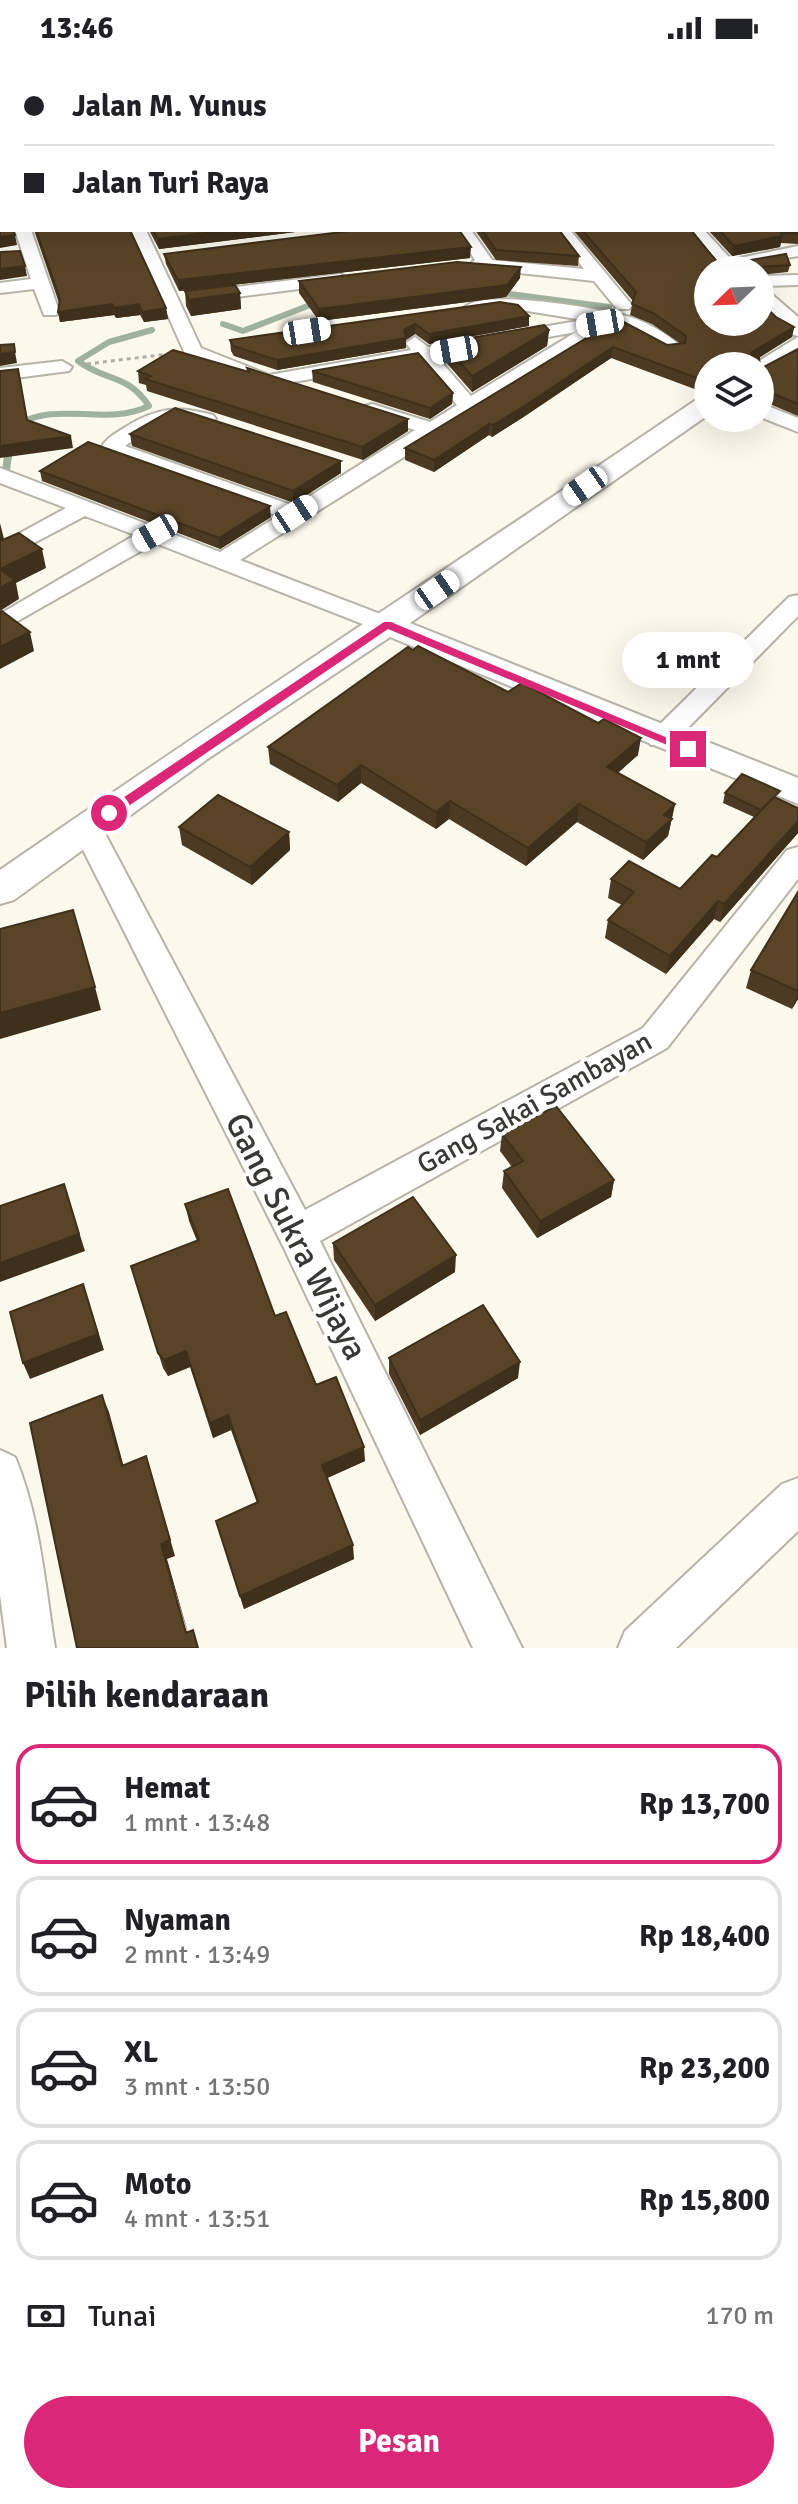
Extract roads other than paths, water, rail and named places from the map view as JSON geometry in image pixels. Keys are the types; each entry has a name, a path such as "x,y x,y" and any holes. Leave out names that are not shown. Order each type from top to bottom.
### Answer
{"street":[{"path":"23,232 23,253 41,283 50,311"},
{"path":"140,232 160,257 174,307 191,348 204,358 323,396"},
{"path":"464,232 487,265"},
{"path":"563,232 599,276 611,316"},
{"path":"694,232 717,256"},
{"path":"774,257 798,251"},
{"path":"457,265 599,276"},
{"path":"174,307 352,277"},
{"path":"774,281 798,280"},
{"path":"0,288 41,283"},
{"path":"454,310 515,304 611,316 626,320 651,338 674,349"},
{"path":"774,308 798,329"},
{"path":"351,391 425,355 611,316"},
{"path":"225,559 611,316"},
{"path":"401,327 470,407"},
{"path":"191,348 222,344"},
{"path":"774,361 798,344"},
{"path":"0,374 62,367"},
{"path":"271,380 351,391 432,429"},
{"path":"227,426 182,411 169,411 113,444 112,448 295,514"},
{"path":"0,890 197,750 387,625 694,413"},
{"path":"774,415 798,426"},
{"path":"333,460 363,470"},
{"path":"10,478 225,559 661,739 798,792"},
{"path":"0,554 86,506"},
{"path":"0,624 155,533"},
{"path":"661,739 798,602"},
{"name":"Gang Sukra Wijaya","path":"87,828 297,1234 498,1648"},
{"name":"Gang Sakai Sambayan","path":"297,1234 655,1038 798,858"},
{"path":"0,1472 12,1520 31,1648"},
{"path":"642,1648 798,1500"}],"waterway":[{"path":"495,292 609,307"},
{"path":"223,324 243,331 318,302"},
{"path":"17,425 49,414 116,414 149,406 133,388 78,361 109,342 152,330"},
{"path":"8,458 10,445"},
{"path":"0,480 5,477 8,456"}]}
